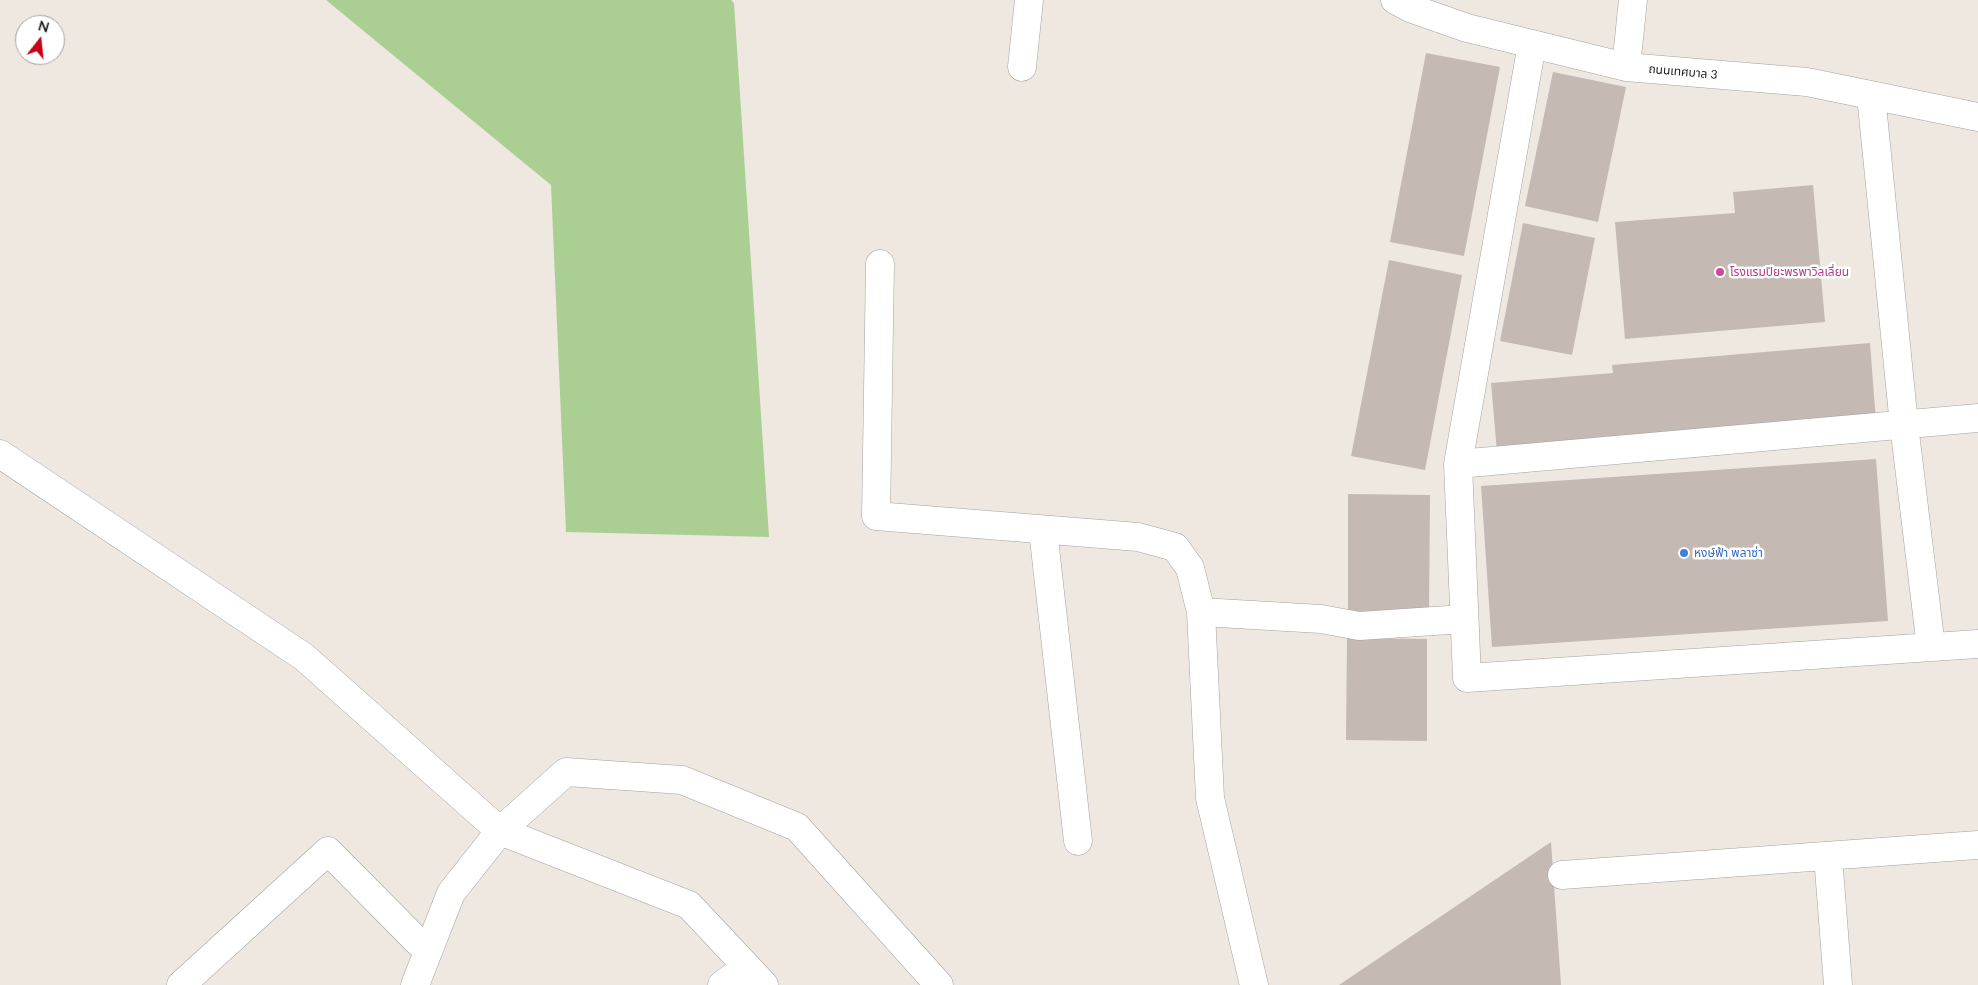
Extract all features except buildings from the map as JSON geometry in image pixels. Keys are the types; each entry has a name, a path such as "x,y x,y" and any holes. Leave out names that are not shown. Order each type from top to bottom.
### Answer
{"street":[{"path":"1022,67 1029,0"},
{"name":"ถนนเทศบาล 3","path":"1395,0 1410,8 1467,28 1626,67 1806,82 1978,117"},
{"path":"1626,67 1633,0"},
{"path":"1532,44 1458,464 1466,678 1978,644"},
{"path":"1871,95 1904,424 1931,647"},
{"path":"880,264 876,516 1138,536 1175,547 1190,568 1201,612 1210,798 1254,985"},
{"path":"1458,464 1978,418"},
{"path":"0,454 304,657 500,831 689,905 755,976 722,985"},
{"path":"1043,530 1078,841"},
{"path":"1201,612 1321,619 1359,626 1464,619"},
{"path":"415,985 451,893 500,831 566,772 682,780 797,827 940,985"},
{"path":"1562,875 1978,845"},
{"path":"182,985 328,851 428,952"},
{"path":"1828,856 1838,985"}],"green space":[{"path":"326,0 731,0 734,3 769,537 566,532 551,185"}],"place":[{"name":"โรงแรมปิยะพรพาวิลเลี่ยน","path":"1720,272"},
{"name":"หงษ์ฟ้า พลาซ่า","path":"1684,553"}]}
